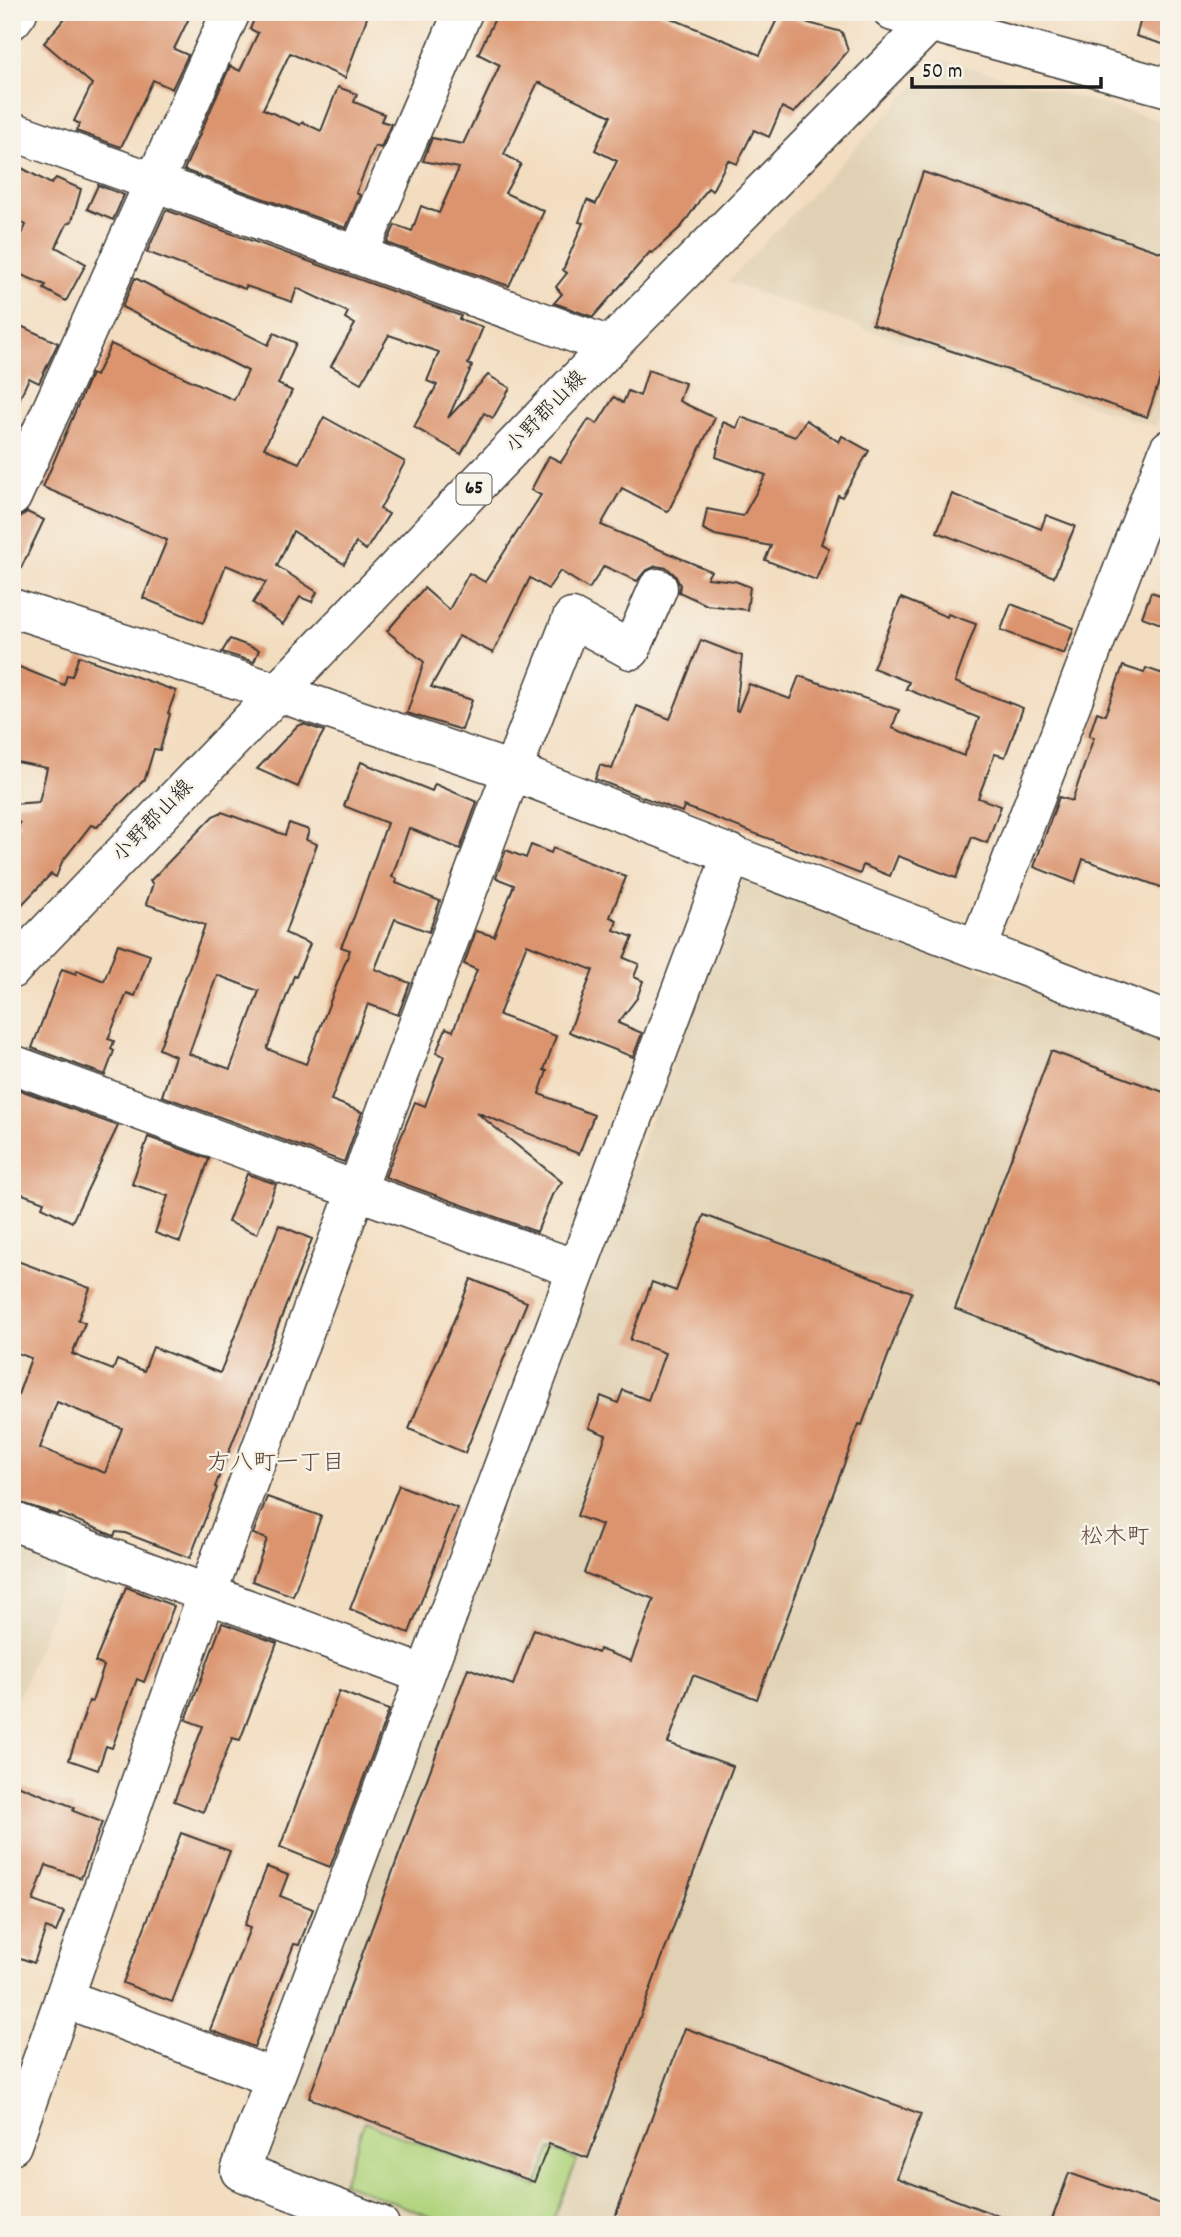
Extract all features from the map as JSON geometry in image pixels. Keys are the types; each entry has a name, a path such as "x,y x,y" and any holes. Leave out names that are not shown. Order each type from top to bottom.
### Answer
{"street":[{"path":"12,20 18,12"},
{"path":"12,497 231,12"},
{"path":"358,255 463,12"},
{"path":"893,12 935,17 1169,88"},
{"name":"小野郡山線","path":"12,969 610,346 935,17"},
{"path":"12,131 610,346"},
{"path":"978,948 1169,449"},
{"path":"12,2145 207,1594 512,771 572,618 631,650 658,588"},
{"path":"12,608 512,771 1169,1022"},
{"path":"380,2225 240,2171 732,854"},
{"path":"12,1063 576,1269"},
{"path":"12,1521 425,1675"},
{"path":"64,1998 274,2078"}],"shaded area":[{"path":"941,59 1169,123 1169,392 1156,427 727,282"},
{"path":"741,879 1169,1039 1169,2225 434,2225 262,2159"},
{"path":"12,1530 74,1553 12,1716"}],"green space":[{"path":"364,2122 536,2187 551,2149 577,2160 551,2225 452,2225 343,2183"}],"building":[{"path":"70,12 192,12 174,49 188,55 172,89 153,80 121,147 76,131 80,124 74,121 92,84 44,43"},
{"path":"257,12 369,12 345,78 290,53 263,109 321,131 338,87 357,94 354,102 384,114 381,121 391,124 381,148 375,146 356,193 360,195 346,228 184,170 230,66 240,71 258,33 250,29"},
{"path":"498,12 656,12 760,55 779,15 842,32 848,51 794,113 782,107 769,137 754,130 737,164 728,160 712,191 708,188 682,226 650,252 593,317 554,303 562,294 556,287 567,273 563,270 583,223 579,222 587,200 596,204 617,161 595,150 611,116 538,82 504,154 521,164 505,193 544,211 509,286 387,243 395,225 412,231 421,206 439,213 459,168 423,161 432,138 463,144 500,65 478,54"},
{"path":"1143,12 1169,12 1169,46 1136,36"},
{"path":"20,167 51,184 56,178 81,189 72,221 67,224 56,247 86,264 66,301 44,289 46,285 12,271 12,257 26,225 12,217 12,183"},
{"path":"923,172 1169,255 1169,352 1147,417 872,324"},
{"path":"98,185 124,195 113,220 87,209"},
{"path":"166,210 461,316 459,319 483,327 468,364 472,366 448,418 488,375 510,388 493,418 484,413 461,454 414,427 437,385 427,381 439,352 389,335 361,383 331,366 355,324 345,318 348,312 297,288 292,302 246,286 245,289 147,252"},
{"path":"135,278 268,345 274,333 296,343 278,384 292,391 264,448 299,463 324,417 405,462 380,509 389,514 366,550 356,543 344,564 293,531 277,566 317,592 312,602 300,597 283,624 253,603 266,582 226,565 203,623 143,598 167,540 43,487 91,374 96,376 111,344 234,400 248,371 122,307"},
{"path":"12,322 58,343 39,383 29,378 12,415"},
{"path":"648,370 685,383 679,401 715,418 668,512 622,488 601,525 711,571 707,578 735,581 750,587 747,610 707,605 679,592 680,585 675,575 667,568 656,566 645,571 637,581 604,566 589,589 560,571 548,589 530,578 493,653 459,636 431,687 472,700 462,730 407,713 424,662 387,631 424,588 449,610 469,573 485,582 541,495 531,490 549,456 561,462 589,419 597,424 614,397 623,403 628,391 640,396"},
{"path":"741,417 795,437 806,420 839,442 842,436 869,451 842,497 838,495 821,544 829,548 816,580 765,560 771,546 715,535 703,529 707,509 743,516 766,475 716,457 723,422 737,428"},
{"path":"952,494 1041,529 1046,515 1075,526 1054,577 937,532"},
{"path":"27,512 44,520 12,587 12,533 20,517"},
{"path":"1151,592 1169,598 1161,624 1142,617"},
{"path":"901,598 947,617 948,614 976,624 955,682 1023,708 1005,757 995,754 978,798 1001,806 987,843 972,837 956,878 898,856 890,876 863,865 860,874 684,806 682,812 595,779 600,765 612,769 637,706 670,719 701,640 742,656 738,711 749,684 790,699 799,676 899,710 892,728 964,756 979,718 906,689 909,682 873,668"},
{"path":"1011,604 1074,628 1064,654 1001,630"},
{"path":"230,639 259,650 254,662 222,652"},
{"path":"79,656 176,691 160,750 154,749 145,779 97,827 91,825 62,862 56,877 51,874 12,915 12,837 20,823 12,820 12,804 39,802 47,768 12,761 12,664 64,685 67,675 72,676"},
{"path":"1123,666 1144,673 1146,668 1169,676 1169,890 1083,859 1075,883 1034,867 1059,797 1072,801 1094,737 1089,736 1097,712 1105,715"},
{"path":"303,724 324,731 298,787 257,769 297,726"},
{"path":"361,762 432,791 435,784 477,802 460,849 409,828 392,877 397,879 396,883 440,901 429,932 395,919 375,969 410,983 398,1015 368,1004 331,1100 362,1112 344,1162 162,1096 175,1056 159,1049 205,925 146,904 153,884 150,881 213,816 222,812 285,835 289,823 309,830 306,840 317,844 285,933 310,944 296,977 294,976 267,1049 306,1064 350,950 341,947 387,823 344,806","holes":["217,975 259,991 230,1069 189,1054"]},
{"path":"531,845 551,853 553,848 626,877 610,917 617,920 614,930 633,937 624,958 639,964 634,977 643,981 637,998 618,1023 642,1033 633,1057 569,1032 593,970 527,944 499,1015 556,1036 539,1094 594,1115 579,1154 476,1112 562,1182 552,1195 537,1232 385,1177 415,1102 425,1106 444,1056 436,1053 446,1028 453,1031 477,970 464,964 476,931 494,936 514,885 496,878 506,850 526,858"},
{"path":"118,944 150,955 135,996 127,993 108,1039 114,1041 111,1049 114,1051 105,1075 32,1048 62,969 76,974 77,970 104,981"},
{"path":"1051,1051 1169,1094 1169,1389 955,1309"},
{"path":"12,1087 118,1126 72,1222 42,1207 44,1202 12,1190"},
{"path":"148,1137 209,1159 180,1242 155,1233 168,1196 132,1184"},
{"path":"247,1174 276,1184 257,1234 228,1222"},
{"path":"704,1215 912,1292 862,1425 859,1424 757,1699 693,1675 668,1743 733,1766 588,2158 549,2144 534,2182 309,2098 468,1668 513,1685 534,1629 598,1653 599,1649 631,1661 654,1599 584,1573 602,1525 577,1516 606,1435 589,1428 601,1396 618,1403 623,1390 648,1400 665,1353 630,1340 652,1282 676,1291"},
{"path":"279,1225 312,1239 190,1558 125,1533 116,1532 114,1536 59,1513 58,1515 12,1500 12,1412 31,1358 12,1351 12,1259 90,1288 78,1320 85,1323 72,1354 113,1370 117,1360 144,1371 153,1347 220,1373","holes":["57,1402 122,1428 105,1473 40,1448"]},
{"path":"471,1279 527,1302 465,1453 409,1429"},
{"path":"399,1485 457,1508 409,1633 350,1609"},
{"path":"267,1497 321,1516 293,1596 252,1581 267,1539 253,1534"},
{"path":"126,1587 174,1606 144,1682 137,1679 112,1748 106,1746 98,1770 69,1760 104,1666 95,1662"},
{"path":"222,1623 277,1643 240,1740 232,1738 203,1812 174,1801 203,1726 186,1720"},
{"path":"339,1691 389,1710 330,1867 280,1847"},
{"path":"12,1783 74,1807 73,1811 102,1822 81,1878 46,1865 33,1901 64,1912 56,1932 46,1928 34,1963 12,1955"},
{"path":"181,1833 230,1851 172,2002 123,1983"},
{"path":"267,1867 288,1875 280,1896 313,1909 299,1945 294,1944 254,2047 210,2030 250,1928 244,1926"},
{"path":"685,2028 921,2114 897,2178 1017,2225 612,2225"},
{"path":"1069,2173 1169,2208 1169,2225 1050,2225"}],"district":[{"name":"方八町一丁目","path":"276,1464"},
{"name":"松木町","path":"1115,1538"}]}
